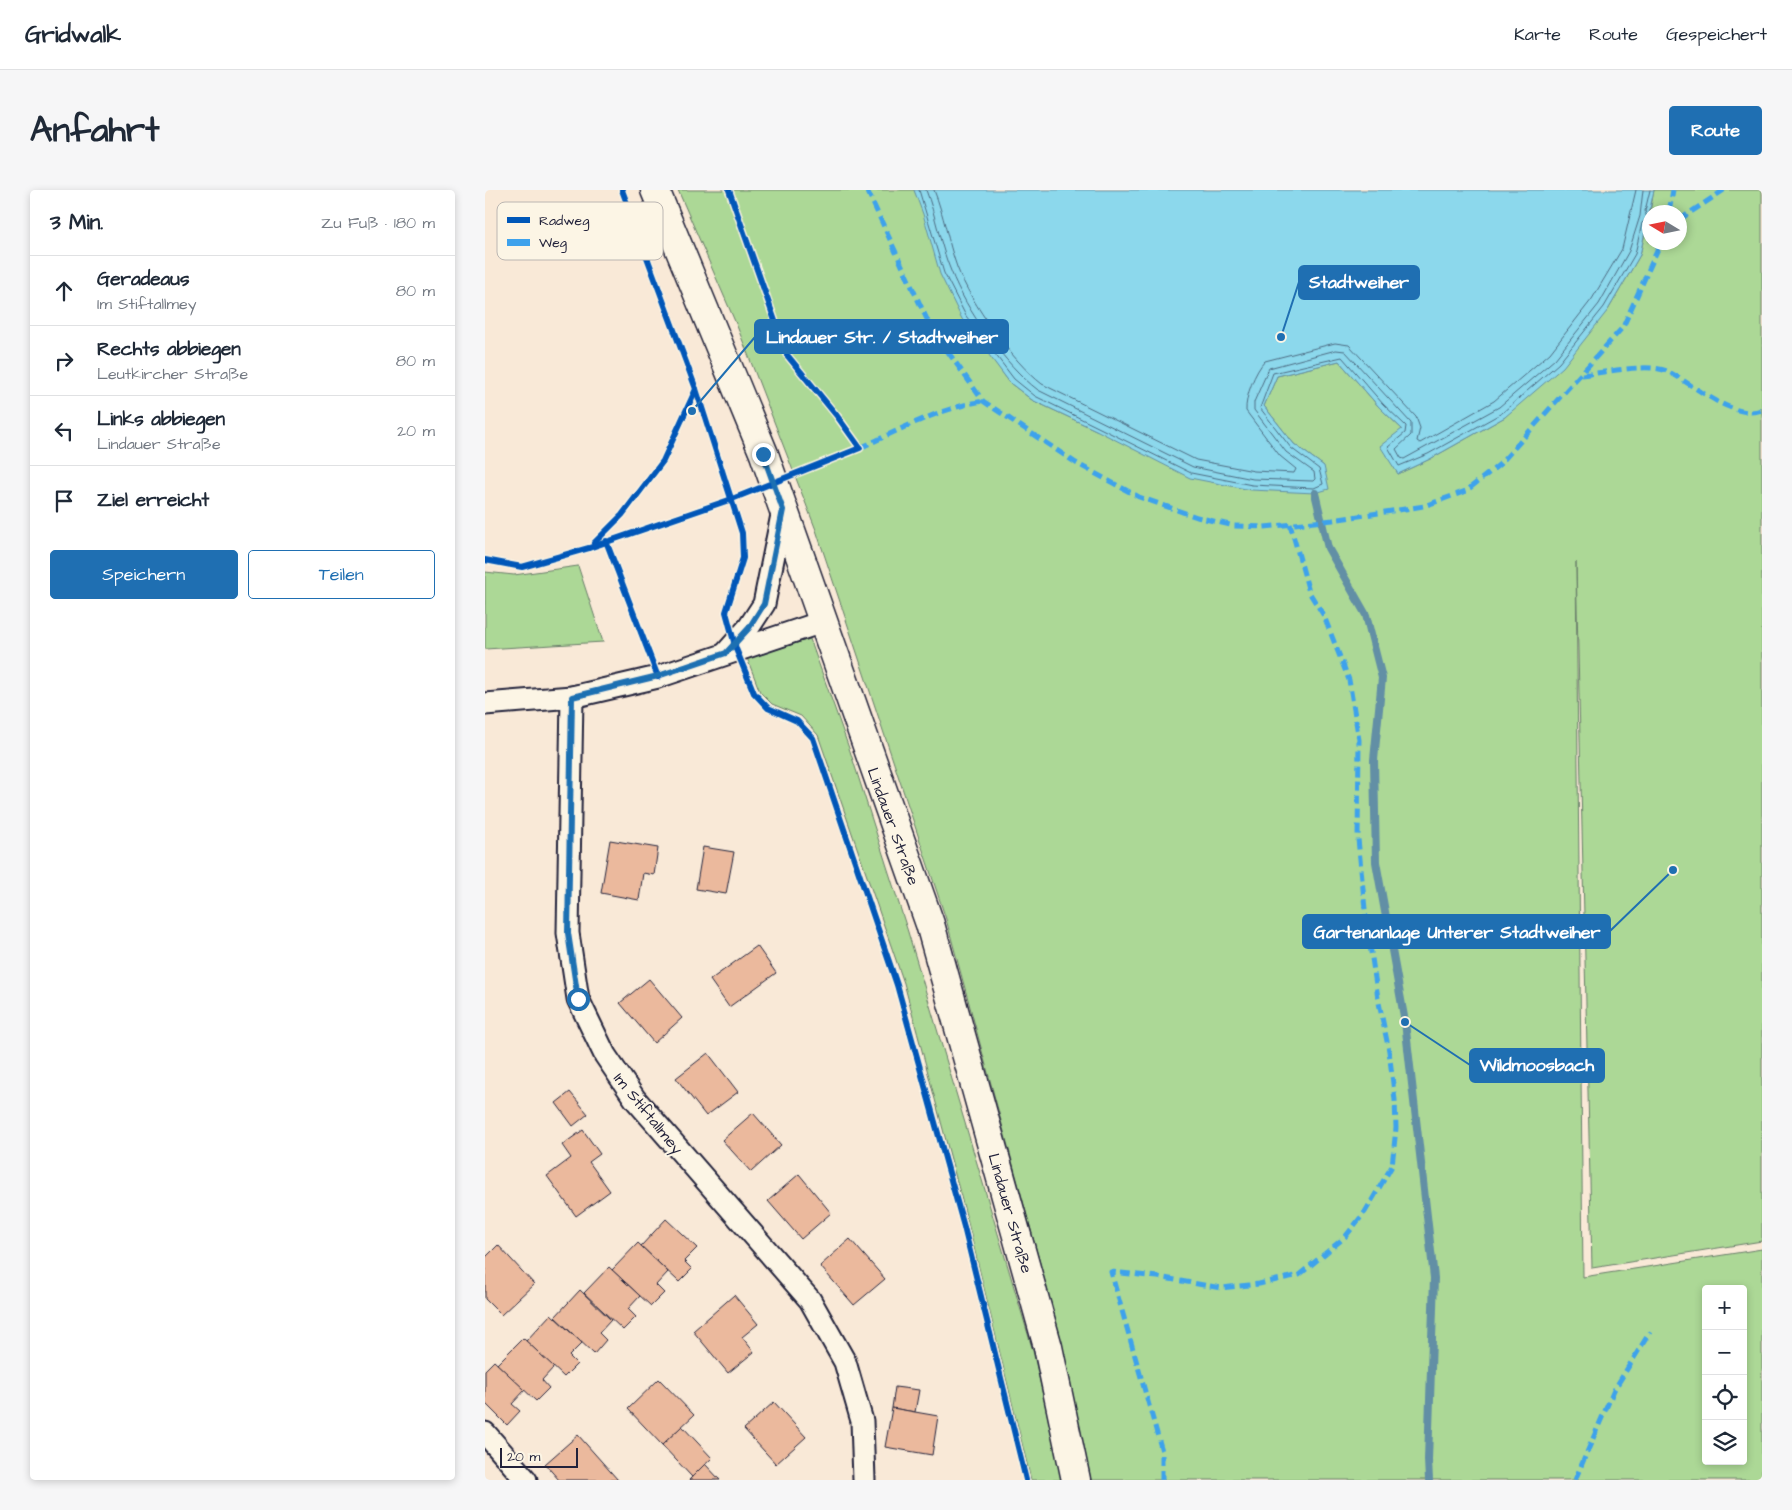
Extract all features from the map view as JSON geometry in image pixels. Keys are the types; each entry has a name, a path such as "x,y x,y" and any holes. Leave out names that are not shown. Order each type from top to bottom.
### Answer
{"main road":[{"name":"Lindauer Straße","path":"655,190 660,202"},
{"name":"Lindauer Straße","path":"663,210 763,454 929,924 1048,1347 1076,1480"}],"street":[{"path":"726,653 749,628 764,604 783,510"},
{"path":"485,704 572,697 658,676 822,622"},
{"name":"Im Stiftallmey","path":"572,697 568,933 578,999 605,1055 635,1099 810,1300 845,1362 862,1421 864,1480"},
{"path":"485,1433 526,1480"}],"green space":[{"path":"678,190 914,190 990,355 1010,383 1032,400 1096,430 1324,466 1294,444 1264,406 1277,376 1339,361 1379,407 1402,429 1398,474 1430,459 1505,417 1608,310 1640,255 1642,246 1642,250 1687,250 1687,205 1651,205 1654,190 1762,190 1762,1241 1592,1268 1576,562 1583,1277 1762,1249 1762,1480 1091,1480 1062,1344 946,919 816,530 737,326"},
{"path":"578,566 603,642 485,649 485,572 514,575"},
{"path":"810,639 850,751 908,932 1033,1351 1062,1480 1031,1480 968,1223 904,983 818,735 801,716 772,704 760,692 747,658"}],"water":[{"path":"914,190 1654,190 1651,205 1642,205 1642,246 1640,255 1608,310 1563,367 1505,417 1430,459 1398,474 1380,446 1402,429 1379,407 1339,361 1277,376 1264,406 1294,444 1324,466 1329,489 1315,493 1251,490 1190,478 1032,400 1010,383 962,319 940,274 923,214"}],"building":[{"path":"610,840 658,848 654,875 643,873 639,900 601,893"},
{"path":"703,847 734,852 726,894 696,889"},
{"path":"757,946 776,973 729,1007 710,980"},
{"path":"649,979 682,1018 654,1043 620,1003"},
{"path":"708,1053 738,1092 706,1116 676,1078"},
{"path":"570,1092 588,1114 573,1126 556,1103"},
{"path":"753,1113 781,1145 751,1172 722,1140"},
{"path":"583,1130 600,1154 589,1162 610,1191 576,1216 547,1176 571,1158 562,1145"},
{"path":"799,1174 831,1213 801,1239 768,1201"},
{"path":"666,1219 697,1248 684,1261 692,1269 679,1282 641,1246"},
{"path":"850,1239 885,1279 854,1305 820,1266"},
{"path":"638,1243 668,1272 656,1285 664,1293 651,1306 612,1270"},
{"path":"498,1245 534,1284 501,1315 485,1299 485,1258"},
{"path":"609,1267 640,1296 628,1309 636,1317 623,1330 584,1293"},
{"path":"580,1290 611,1320 599,1333 606,1340 594,1354 555,1317"},
{"path":"734,1295 758,1324 742,1337 754,1352 728,1373 693,1331"},
{"path":"551,1314 582,1343 569,1356 577,1364 564,1377 526,1341"},
{"path":"523,1338 554,1367 542,1380 549,1388 536,1401 497,1364"},
{"path":"494,1361 525,1390 512,1404 520,1411 507,1425 485,1403 485,1370"},
{"path":"659,1379 694,1415 662,1445 628,1409"},
{"path":"895,1387 919,1390 915,1412 892,1408"},
{"path":"774,1402 806,1437 776,1464 744,1429"},
{"path":"892,1408 938,1416 932,1455 885,1447"},
{"path":"682,1426 712,1458 692,1477 662,1445"},
{"path":"578,1435 618,1480 559,1480 545,1464"},
{"path":"705,1464 720,1480 689,1480"}],"waterway":[{"path":"1315,493 1328,548 1366,615 1382,678 1374,760 1376,862 1405,1022 1434,1278 1429,1480"}],"marked path":[{"path":"867,190 931,328 983,401 1076,463 1139,497 1197,517 1234,526 1264,527 1333,520 1424,506 1466,491 1500,464 1623,327 1657,250"},
{"path":"1670,205 1673,190"},
{"path":"1687,215 1724,190"},
{"path":"1582,375 1638,368 1660,369 1669,372 1727,406 1751,412 1762,410"},
{"path":"860,448 935,414 983,401"},
{"path":"1162,1480 1162,1451 1111,1272 1158,1277 1221,1288 1259,1284 1299,1275 1345,1237 1365,1212 1392,1166 1396,1128 1395,1100 1389,1051 1378,998 1366,919 1358,839 1359,740 1349,680 1324,616 1309,592 1290,524"},
{"path":"1575,1480 1614,1390 1650,1332"}],"cycle path":[{"path":"622,190 626,202"},
{"path":"485,560 522,567 589,548 732,499 860,448 837,416 787,355 729,190"},
{"path":"648,260 696,389 742,533 743,558 726,612 736,649 754,693 768,708 797,721 813,738 897,985 964,1227 1026,1480"},
{"path":"594,543 622,515 663,461 696,389"},
{"path":"606,541 658,677"}],"place":[{"name":"Stadtweiher","path":"1281,337"},
{"name":"Lindauer Str. / Stadtweiher","path":"692,411"},
{"name":"Gartenanlage Unterer Stadtweiher","path":"1673,870"},
{"name":"Wildmoosbach","path":"1405,1022"}],"route":[{"path":"578,999 568,933 572,697 658,676 726,653 749,628 764,604 783,510 763,454"}]}
